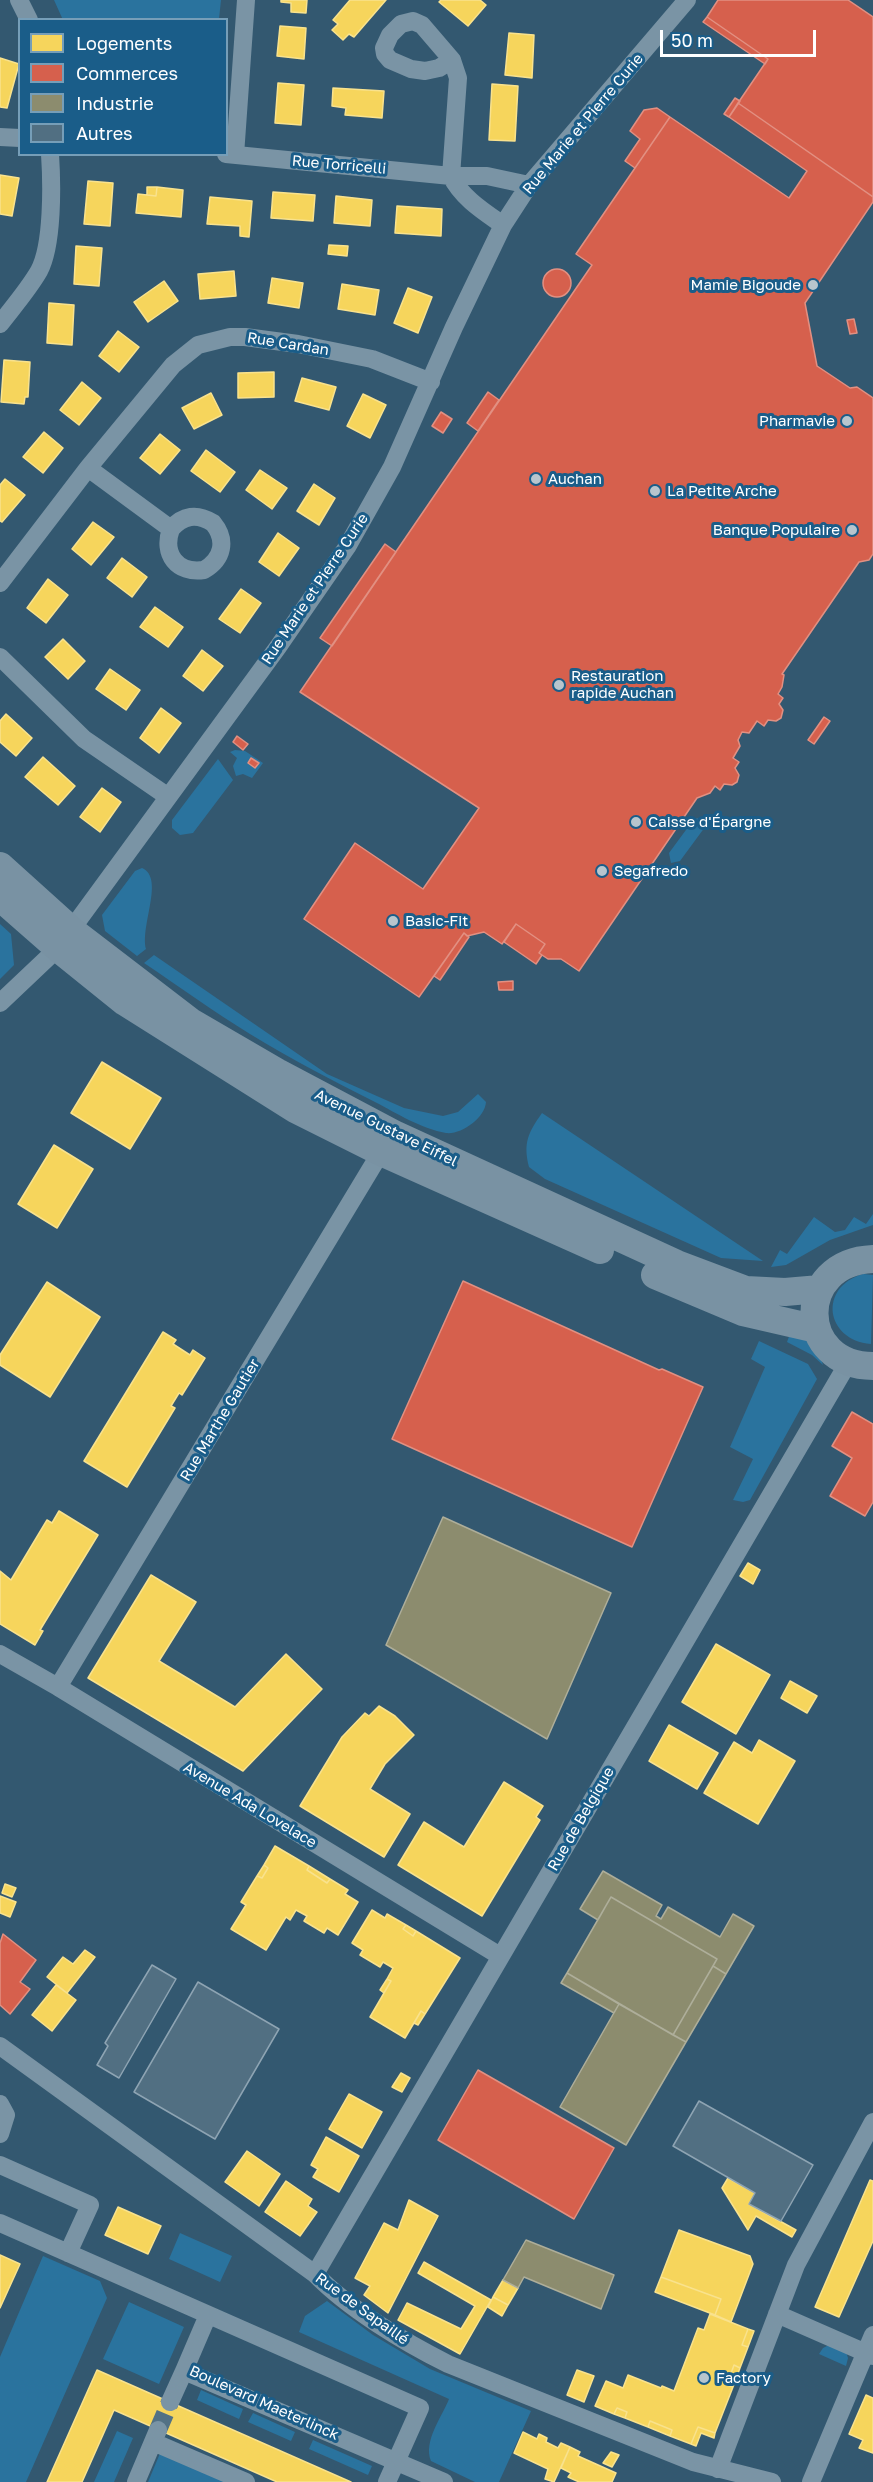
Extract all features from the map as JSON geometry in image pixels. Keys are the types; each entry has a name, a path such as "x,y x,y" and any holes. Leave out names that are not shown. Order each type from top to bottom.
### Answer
{"main road":[{"name":"Avenue Gustave Eiffel","path":"0,866 64,939 125,1002 295,1109 381,1152 665,1280 743,1312 817,1329"},
{"name":"Avenue Gustave Eiffel","path":"0,897 191,1022 287,1077 396,1135 677,1264 746,1290 785,1292 820,1289"},
{"path":"860,1364 834,1355 824,1344 814,1316 815,1302 829,1276 842,1266 856,1260 873,1259"}],"street":[{"path":"19,0 28,18"},
{"path":"231,155 246,0"},
{"name":"Rue Marie et Pierre Curie","path":"0,1003 64,939 278,647 348,547 393,467 454,327 503,225 529,185 687,0"},
{"path":"452,60 458,78 451,176 466,198 503,225"},
{"path":"0,137 18,138"},
{"name":"Rue Torricelli","path":"231,155 451,176 487,176 529,185"},
{"path":"0,324 40,269 45,251 53,186 50,156"},
{"name":"Rue Cardan","path":"0,583 88,468 173,365 198,345 214,339 245,336 298,344 372,358 431,381"},
{"path":"88,468 171,529"},
{"path":"0,657 84,739 167,796"},
{"name":"Rue Marthe Gautier","path":"58,1687 381,1152"},
{"name":"Rue de Belgique","path":"315,2274 500,1956 860,1364"},
{"name":"Avenue Ada Lovelace","path":"0,1654 500,1956"},
{"name":"Rue de Sapaillé","path":"0,2046 315,2274 329,2289 413,2347 448,2364 693,2462 772,2482"},
{"path":"0,2104 6,2115 0,2134"},
{"path":"718,2469 796,2265 873,2122"},
{"path":"0,2165 90,2205 68,2253"},
{"path":"0,2223 420,2408 387,2482"},
{"path":"777,2314 869,2355"},
{"name":"Boulevard Maeterlinck","path":"208,2315 184,2371 444,2482"},
{"path":"811,2482 869,2355 873,2335"},
{"path":"170,2402 184,2371"},
{"path":"136,2482 155,2436 246,2482"}],"shaded area":[{"path":"54,0 221,0 219,18 62,18"},
{"path":"245,751 263,763 252,778 243,774 236,776 233,766 237,758 230,752"},
{"path":"218,759 233,780 193,833 180,835 172,828 172,820"},
{"path":"704,817 705,827 680,861 671,863 669,853 694,819"},
{"path":"142,868 149,873 152,892 146,928 146,949 137,956 105,931 102,915 135,871"},
{"path":"0,924 11,934 14,965 0,979"},
{"path":"154,955 327,1074 404,1108 443,1116 458,1112 478,1094 486,1102 485,1108 471,1124 452,1133 437,1131 409,1120 296,1061 237,1026 144,963"},
{"path":"542,1113 763,1261 721,1258 545,1179 529,1167 527,1151 528,1138"},
{"path":"873,1214 873,1225 830,1240 786,1265 771,1267 780,1250 787,1254 814,1217 835,1232 845,1230 854,1217 866,1224"},
{"path":"863,1274 873,1275 871,1344 856,1340 844,1333 836,1324 833,1312 834,1301 839,1290 849,1281"},
{"path":"791,1331 812,1343 823,1365 812,1355 787,1342"},
{"path":"759,1341 808,1364 817,1379 750,1500 743,1502 733,1500 753,1459 730,1447 765,1367 751,1359"},
{"path":"180,2233 232,2256 220,2282 169,2259"},
{"path":"43,2256 100,2281 107,2298 26,2482 0,2482 0,2357"},
{"path":"327,2301 373,2335 430,2369 531,2411 499,2482 475,2482 431,2461 429,2445 431,2437 449,2399 299,2332 305,2316"},
{"path":"129,2302 184,2327 159,2384 103,2359"},
{"path":"829,2345 846,2352 848,2358 846,2366 819,2354"},
{"path":"201,2390 243,2409 239,2419 197,2400"},
{"path":"253,2413 295,2432 291,2441 248,2422"},
{"path":"117,2431 133,2438 114,2482 94,2482"},
{"path":"313,2440 372,2466 368,2475 309,2449"},
{"path":"161,2451 230,2482 148,2482"}],"building: Logements":[{"path":"281,0 307,0 306,13 291,12 291,3 281,2"},
{"path":"350,0 386,0 354,37 349,34 343,40 332,30 338,24 333,20"},
{"path":"441,0 480,0 486,5 468,26 439,2"},
{"path":"280,26 306,28 304,59 277,56"},
{"path":"509,33 534,35 532,78 505,75"},
{"path":"0,58 18,64 18,68 7,108 0,107"},
{"path":"278,83 304,85 301,125 275,123"},
{"path":"492,84 518,86 515,141 489,140"},
{"path":"333,88 384,91 382,118 345,115 346,108 332,106"},
{"path":"0,175 19,178 12,216 0,214"},
{"path":"88,181 113,183 110,226 84,224"},
{"path":"147,187 157,187 156,196 147,195"},
{"path":"157,187 183,190 181,217 136,213 138,194 156,196"},
{"path":"273,192 315,195 313,221 271,218"},
{"path":"336,196 372,200 370,226 334,223"},
{"path":"210,197 252,201 249,237 240,236 240,226 207,224"},
{"path":"397,206 442,209 441,236 395,233"},
{"path":"329,245 348,246 347,256 328,254"},
{"path":"76,246 102,248 99,286 74,284"},
{"path":"234,271 236,296 200,299 198,274"},
{"path":"272,278 303,283 299,308 268,303"},
{"path":"164,281 178,301 148,322 134,302"},
{"path":"342,284 379,290 375,315 338,309"},
{"path":"408,288 432,297 418,333 394,323"},
{"path":"49,303 74,305 72,345 47,343"},
{"path":"118,331 139,347 119,372 99,356"},
{"path":"4,360 30,362 28,397 25,397 24,404 1,402"},
{"path":"274,372 274,397 238,398 238,373"},
{"path":"302,378 336,387 329,410 295,401"},
{"path":"82,382 101,398 79,425 60,410"},
{"path":"211,393 222,415 194,429 182,408"},
{"path":"363,394 386,405 370,438 347,426"},
{"path":"44,432 63,448 43,473 23,457"},
{"path":"160,434 180,450 160,474 140,458"},
{"path":"206,450 235,472 220,492 191,471"},
{"path":"260,470 287,488 272,509 246,490"},
{"path":"5,479 25,495 2,522 0,521 0,485"},
{"path":"314,484 335,498 319,525 297,511"},
{"path":"93,522 114,537 91,565 72,549"},
{"path":"278,533 299,548 279,576 259,562"},
{"path":"122,558 147,577 132,597 107,578"},
{"path":"48,579 68,595 46,623 27,608"},
{"path":"241,589 261,603 240,633 219,619"},
{"path":"155,607 183,627 168,647 140,627"},
{"path":"63,639 85,661 68,679 45,657"},
{"path":"202,650 223,666 203,691 183,676"},
{"path":"110,669 140,690 126,710 96,689"},
{"path":"161,708 181,723 159,753 140,738"},
{"path":"6,714 32,738 16,756 0,742 0,721"},
{"path":"43,757 75,786 58,805 25,777"},
{"path":"102,788 121,802 100,832 80,817"},
{"path":"102,1062 161,1098 130,1149 71,1113"},
{"path":"54,1145 93,1169 57,1228 18,1204"},
{"path":"47,1282 100,1317 50,1397 0,1365 0,1355"},
{"path":"163,1332 176,1340 173,1344 190,1355 193,1350 205,1358 182,1395 179,1393 171,1406 175,1408 127,1487 84,1461"},
{"path":"59,1511 98,1535 40,1630 43,1631 35,1645 0,1624 0,1571 11,1580 47,1520 52,1523"},
{"path":"748,1563 760,1570 753,1584 740,1576"},
{"path":"151,1575 196,1602 159,1661 235,1707 286,1654 322,1689 243,1771 88,1678"},
{"path":"716,1644 770,1675 736,1734 682,1702"},
{"path":"790,1681 817,1696 807,1713 781,1698"},
{"path":"379,1706 395,1716 414,1735 385,1764 370,1789 410,1814 384,1857 300,1806 342,1737 365,1713 369,1716"},
{"path":"669,1725 718,1753 697,1789 649,1761"},
{"path":"759,1740 795,1761 758,1824 704,1793 734,1742 752,1753"},
{"path":"504,1782 543,1806 536,1817 540,1820 482,1916 398,1865 424,1822 464,1847"},
{"path":"275,1846 309,1866 307,1870 327,1883 330,1879 348,1890 345,1894 358,1902 338,1935 327,1928 324,1933 304,1921 307,1916 296,1910 290,1920 286,1917 266,1950 231,1929 246,1905 241,1902 257,1876 262,1878 268,1868 264,1865"},
{"path":"264,1865 268,1868 262,1878 257,1876"},
{"path":"309,1866 330,1879 327,1883 307,1870"},
{"path":"5,1884 16,1888 12,1897 2,1893"},
{"path":"0,1896 16,1902 10,1917 0,1913"},
{"path":"372,1910 385,1918 387,1914 406,1925 403,1929 413,1936 416,1931 460,1958 425,2014 421,2011 405,2038 370,2017 391,1981 387,1979 393,1968 383,1962 380,1967 360,1955 363,1950 352,1943"},
{"path":"406,1925 416,1931 413,1936 403,1929"},
{"path":"85,1950 95,1957 67,1993 47,1977 63,1957 73,1964"},
{"path":"387,1979 391,1981 384,1993 380,1990"},
{"path":"56,1985 76,2000 52,2031 32,2015"},
{"path":"421,2011 425,2014 418,2025 414,2023"},
{"path":"401,2073 410,2078 402,2092 392,2087"},
{"path":"349,2094 382,2112 362,2148 329,2129"},
{"path":"326,2137 359,2156 339,2192 313,2177 318,2169 311,2165"},
{"path":"247,2151 280,2174 259,2206 225,2182"},
{"path":"728,2178 755,2193 749,2204 796,2230 792,2237 756,2216 748,2230 722,2188"},
{"path":"870,2180 873,2181 873,2241 839,2317 815,2307"},
{"path":"286,2181 312,2199 308,2206 317,2212 300,2236 265,2212"},
{"path":"409,2200 438,2216 388,2313 364,2295 370,2286 355,2278 384,2223 398,2230"},
{"path":"118,2207 161,2226 148,2254 105,2235"},
{"path":"679,2230 750,2256 753,2264 731,2322 715,2315 721,2299 661,2277"},
{"path":"0,2255 20,2264 0,2308"},
{"path":"424,2262 491,2300 460,2354 398,2320 407,2303 461,2329 475,2306 418,2273"},
{"path":"661,2277 721,2299 715,2315 655,2292"},
{"path":"503,2280 518,2288 508,2305 493,2297"},
{"path":"493,2297 508,2305 502,2316 488,2307"},
{"name":"Factory","path":"710,2314 748,2329 742,2345 748,2347 740,2368 734,2365 727,2385 733,2387 715,2433 698,2427 691,2444 670,2436 672,2430 650,2421 648,2427 625,2418 627,2412 617,2408 614,2414 595,2406 606,2381 623,2388 628,2375 674,2391 698,2328 704,2330"},
{"path":"748,2329 754,2331 748,2347 742,2345"},
{"path":"734,2365 740,2368 733,2387 727,2385"},
{"path":"97,2370 351,2482 277,2482 114,2410 82,2482 47,2482"},
{"path":"577,2370 594,2376 584,2402 567,2395"},
{"path":"866,2395 873,2398 873,2453 859,2448 863,2440 849,2434"},
{"path":"617,2408 627,2412 625,2418 614,2414"},
{"path":"650,2421 672,2430 670,2436 648,2427"},
{"path":"698,2427 715,2433 714,2438 701,2433 696,2446 691,2444"},
{"path":"523,2432 537,2439 539,2434 547,2438 546,2442 558,2448 561,2443 570,2447 554,2482 545,2479 548,2469 514,2453"},
{"path":"570,2447 580,2452 578,2456 616,2473 612,2482 579,2482 568,2477 571,2473 561,2468"},
{"path":"611,2452 619,2455 612,2467 603,2463"}],"building: Commerces":[{"path":"718,0 848,0 873,17 873,197 738,103 768,59 707,17"},
{"path":"707,17 768,59 765,64 703,22"},
{"path":"735,98 740,101 729,117 724,114"},
{"name":"La Petite Arche","path":"738,103 873,197 873,202 805,303 817,366 850,388 857,387 873,398 873,554 869,560 859,562 782,674 784,675 782,687 778,694 783,698 779,704 783,710 781,718 776,721 768,720 764,726 757,721 749,733 742,732 738,740 740,746 733,758 739,762 735,768 739,775 737,782 732,785 724,784 720,790 715,786 710,793 697,798 579,971 561,959 548,959 539,953 545,944 516,924 502,944 484,932 467,936 464,933 419,997 304,919 355,843 423,889 479,808 300,692 592,265 576,254 670,117 789,198 807,171 729,117"},
{"path":"657,108 670,117 635,168 625,161 640,139 630,131 644,110"},
{"path":"557,269 567,273 571,283 567,293 557,297 547,293 543,283 547,273"},
{"path":"854,319 857,333 850,334 847,320"},
{"path":"488,392 499,400 478,431 467,423"},
{"path":"441,412 452,419 443,433 432,426"},
{"path":"385,544 396,552 332,646 320,638"},
{"path":"824,717 830,721 814,744 808,740"},
{"path":"237,736 248,744 243,750 233,742"},
{"path":"251,758 259,763 255,768 248,763"},
{"path":"516,924 545,944 536,964 504,942"},
{"path":"464,933 469,937 440,980 434,976"},
{"path":"513,981 513,990 499,990 498,982"},
{"path":"463,1281 659,1370 662,1369 703,1387 632,1547 392,1439"},
{"path":"852,1412 873,1424 873,1502 865,1516 830,1496 852,1458 832,1446"},
{"path":"3,1934 36,1960 20,1982 30,1989 10,2014 0,2005 0,1943"},
{"path":"478,2070 614,2148 574,2219 438,2140"}],"building: Industrie":[{"path":"443,1517 611,1593 547,1739 386,1645"},
{"path":"603,1871 662,1905 656,1916 661,1919 668,1907 720,1937 733,1914 754,1926 726,1974 713,1966 717,1959 611,1897 598,1920 580,1909"},
{"path":"611,1897 717,1959 673,2035 567,1973"},
{"path":"713,1966 726,1974 686,2042 673,2035"},
{"path":"567,1973 619,2004 614,2013 561,1983"},
{"path":"619,2004 686,2042 626,2145 560,2107"},
{"path":"526,2240 614,2275 601,2309 524,2277 518,2288 503,2280"}],"building: Autres":[{"path":"152,1965 176,1979 119,2078 97,2065 108,2046 105,2043"},
{"path":"198,1982 279,2029 215,2139 134,2092"},
{"path":"699,2101 813,2165 781,2221 749,2204 755,2193 673,2146"}],"tunnel":[{"path":"158,2430 170,2402"}],"place":[{"name":"Mamie Bigoude","path":"813,285"},
{"name":"Pharmavie","path":"847,421"},
{"name":"Auchan","path":"536,479"},
{"name":"La Petite Arche","path":"655,491"},
{"name":"Banque Populaire","path":"852,530"},
{"name":"Restauration rapide Auchan","path":"559,685"},
{"name":"Caisse d'Épargne","path":"636,822"},
{"name":"Segafredo","path":"602,871"},
{"name":"Basic-Fit","path":"393,921"},
{"name":"Factory","path":"704,2378"}]}
